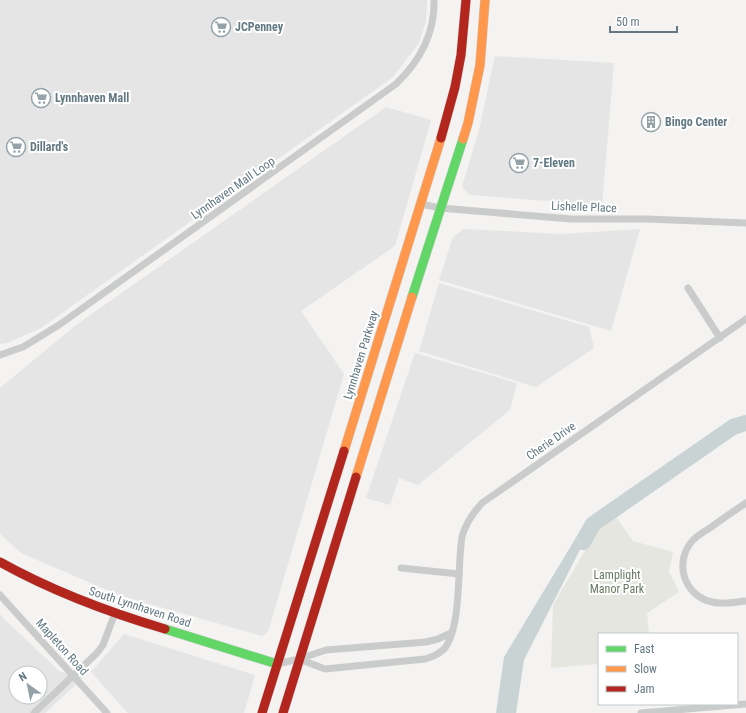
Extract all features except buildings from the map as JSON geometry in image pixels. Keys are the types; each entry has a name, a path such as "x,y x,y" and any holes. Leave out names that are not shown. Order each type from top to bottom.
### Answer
{"main road":[{"name":"Lynnhaven Parkway","path":"262,713 437,154 455,87 461,55 466,0"},
{"path":"283,713 468,122 480,65 485,0"},
{"name":"South Lynnhaven Road","path":"0,562 40,583 76,599 115,613 277,664"}],"street":[{"name":"Lynnhaven Mall Loop","path":"0,355 23,347 53,329 396,84 413,66 422,53 432,24 434,0"},
{"name":"Lishelle Place","path":"421,204 440,208 571,219 647,219 746,223"},
{"path":"688,288 720,338"},
{"name":"Cherie Drive","path":"299,659 325,669 425,659 432,657 444,649 448,642 455,618 462,537 467,523 482,503 746,319"},
{"path":"746,503 694,539 687,548 682,563 682,572 689,588 697,596 713,603 724,604 746,600"},
{"path":"401,568 459,574"},
{"name":"Mapleton Road","path":"0,595 107,713"},
{"path":"34,713 104,645 115,613"},
{"path":"277,664 299,659 326,650 426,642 438,640 451,633"},
{"path":"641,713 702,710 746,704"}],"shaded area":[{"name":"Lynnhaven Mall","path":"0,0 427,0 426,22 419,43 393,77 41,328 8,343 0,344"},
{"path":"495,56 614,63 602,205 469,195 462,186 479,130"},
{"path":"386,107 431,120 395,246 301,311 344,374 268,632 262,636 121,596 21,553 0,534 0,388 76,325"},
{"path":"464,229 561,234 640,229 611,331 439,280 453,237"},
{"path":"439,283 589,327 594,348 536,387 419,351"},
{"path":"415,353 517,383 510,410 418,485 399,478 390,505 366,498"},
{"path":"586,521 593,524 524,660 516,713 496,713 504,657"},
{"path":"0,615 59,671 84,677 45,713 0,713"},
{"path":"124,634 255,675 244,713 128,713 91,672"}],"green space":[{"name":"Lamplight Manor Park","path":"614,514 633,541 673,552 669,572 679,592 647,613 649,633 598,633 598,664 551,668 553,605 596,532"}],"waterway":[{"path":"583,542 593,524 733,427 746,423"}],"traffic: fast":[{"path":"412,297 463,139"},
{"path":"165,629 277,664"}],"traffic: slow":[{"path":"463,139 468,123 480,65 485,0"},
{"path":"344,451 441,138"},
{"path":"356,477 412,297"}],"traffic: jam":[{"path":"441,138 455,87 461,55 466,0"},
{"path":"262,713 344,451"},
{"path":"283,713 356,477"},
{"path":"0,562 20,573 81,600 165,629"}],"place":[{"name":"JCPenney","path":"221,27"},
{"name":"Lynnhaven Mall","path":"41,98"},
{"name":"Bingo Center","path":"651,122"},
{"name":"Dillard's","path":"16,147"},
{"name":"7-Eleven","path":"519,163"}]}
